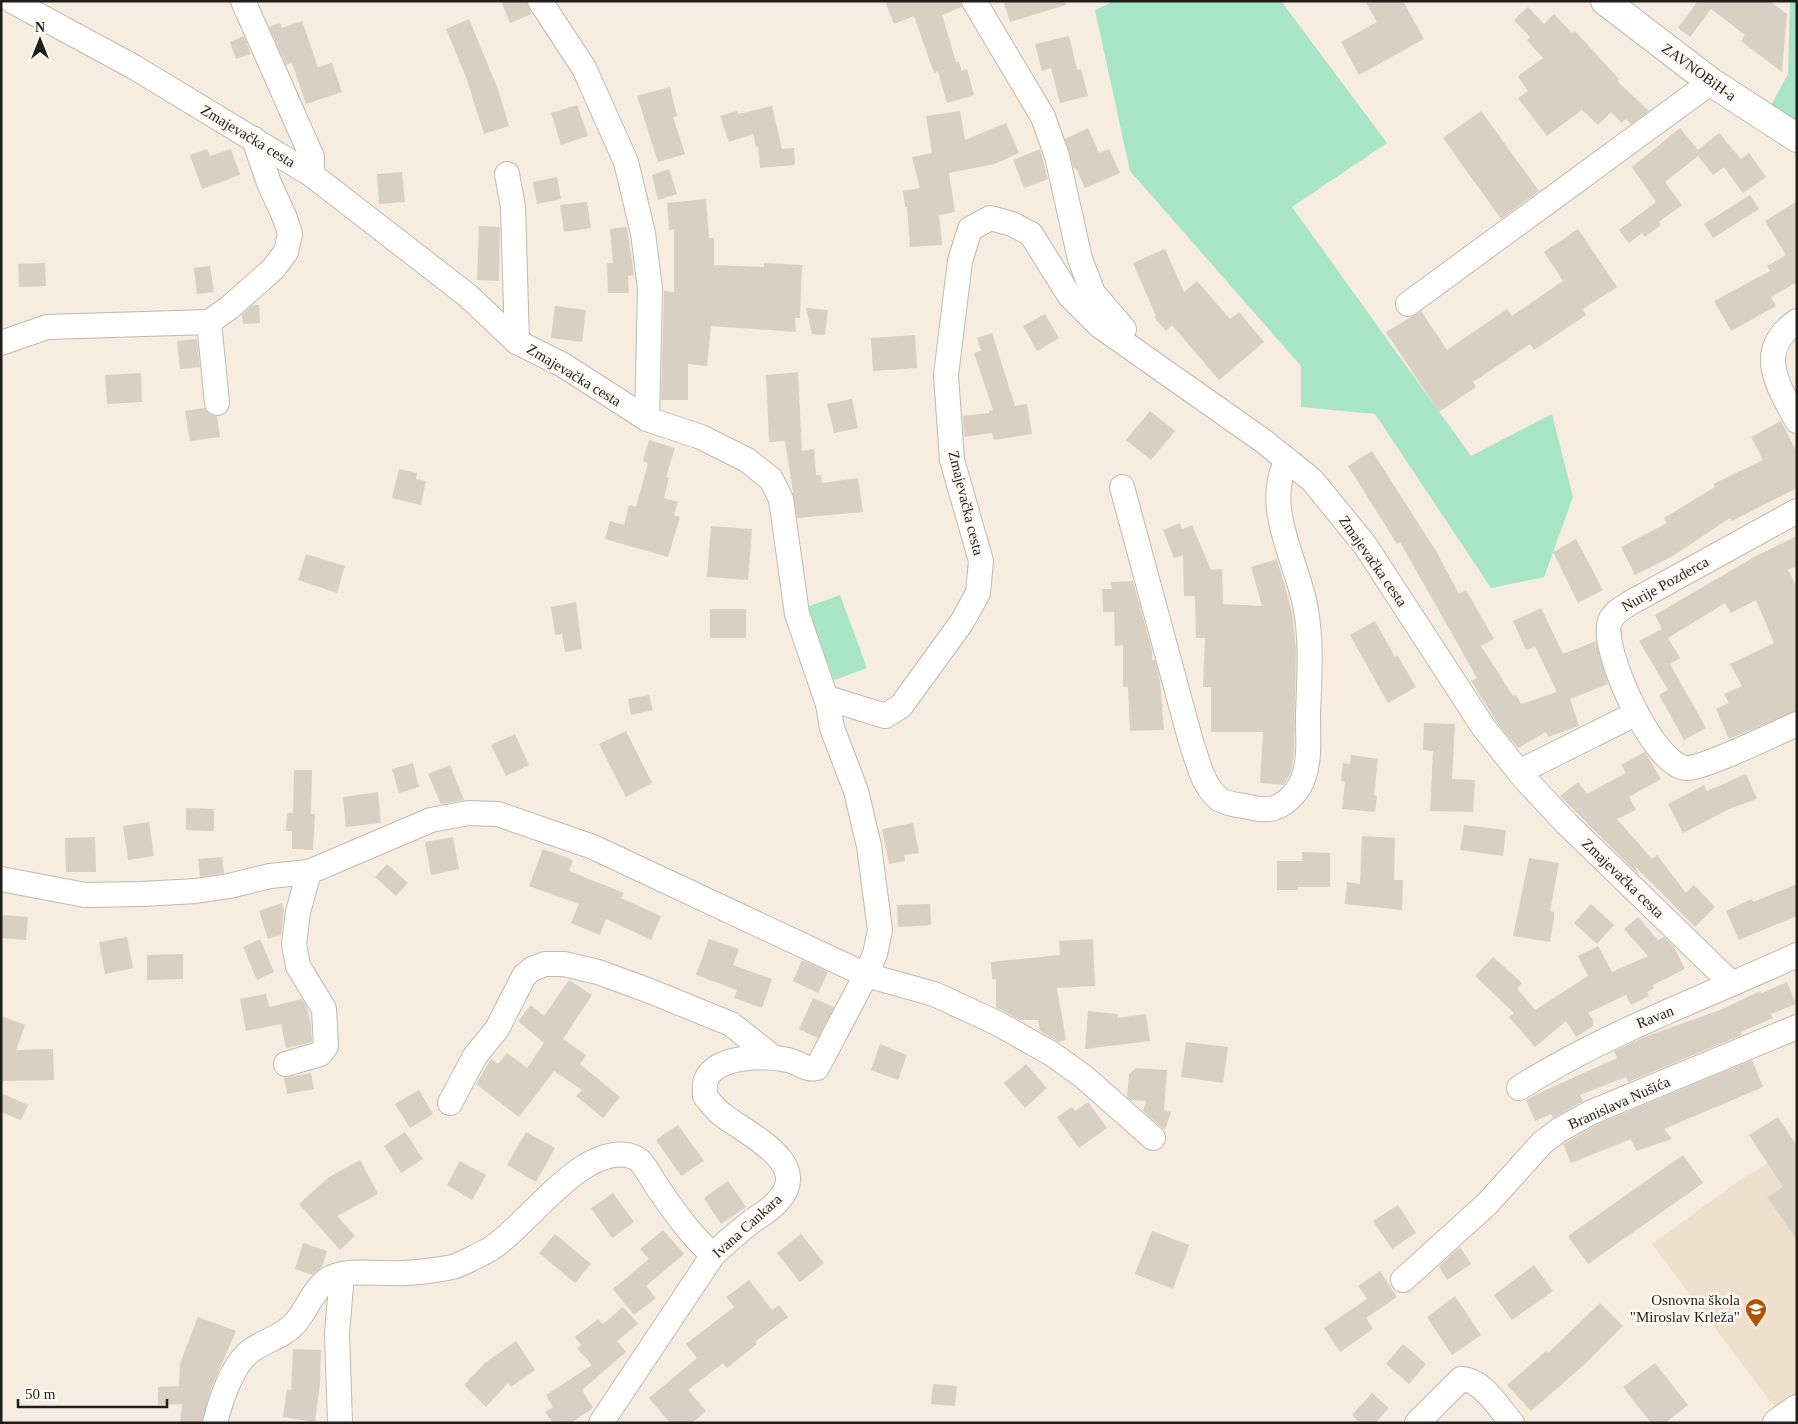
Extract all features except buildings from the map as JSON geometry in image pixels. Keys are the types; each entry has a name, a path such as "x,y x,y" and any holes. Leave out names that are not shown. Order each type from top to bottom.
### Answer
{"main road":[{"name":"ZAVNOBiH-a","path":"1605,1 1711,82 1797,138"},
{"path":"1777,1423 1797,1409"}],"street":[{"name":"Zmajevačka cesta","path":"12,1 134,67 312,176 466,296 517,342 563,365 647,420 701,437 746,460 771,480 781,499 797,614 828,704 834,700 885,716 901,706 962,622 978,592 981,561 952,460 946,375 960,261 970,229 990,218 1012,224 1031,234 1069,296 1100,326 1312,480 1365,545 1484,728 1519,772 1566,823 1732,984"},
{"path":"243,1 312,157 312,176"},
{"path":"540,1 584,68 626,162 642,233 650,289 647,420"},
{"path":"974,1 1043,117 1057,156 1080,259 1092,293 1124,327 1125,343"},
{"path":"1408,304 1711,82"},
{"path":"1,343 47,327 209,322 229,308 273,269 286,252 290,234 269,183 254,139"},
{"path":"507,174 513,207 517,342"},
{"path":"1797,321 1780,337 1772,361 1774,374 1797,421"},
{"path":"209,322 217,403"},
{"path":"1122,487 1191,742 1205,782 1219,799 1234,805 1260,809 1275,808 1300,789 1307,768 1309,641 1306,611 1297,571 1281,529 1278,498 1281,472 1287,460"},
{"name":"Nurije Pozderca","path":"1797,511 1616,612 1610,621 1608,632 1614,656 1635,714 1660,751 1674,764 1687,768 1706,763 1797,724"},
{"path":"828,704 832,728 856,791 869,846 880,930 875,954 866,975"},
{"path":"1519,772 1635,714"},
{"path":"1,879 86,894 142,894 196,891 270,876 309,872 431,820 468,813 498,814 593,848 866,975 934,994 997,1024 1052,1054 1084,1076 1153,1138"},
{"path":"286,1064 320,1054 326,1046 324,1009 298,966 294,944 298,912 309,872"},
{"name":"Ravan","path":"1519,1088 1552,1067 1628,1028 1797,955"},
{"path":"450,1103 475,1056 497,1030 524,976 532,969 545,964 564,964 598,972 730,1024 774,1058"},
{"name":"Ivana Cankara","path":"600,1423 713,1255 734,1235 778,1202 787,1189 787,1175 782,1161 776,1152 719,1113 705,1096 706,1081 714,1070 731,1060 774,1058 791,1060 811,1069 817,1068 866,975"},
{"name":"Branislava Nušića","path":"1402,1280 1488,1204 1542,1143 1559,1130 1592,1112 1797,1028"},
{"path":"214,1423 230,1378 250,1351 278,1336 295,1323 315,1290 329,1278 342,1274 404,1273 450,1268 486,1251 507,1237 556,1188 586,1166 609,1157 628,1155 638,1159 667,1201 702,1245 713,1255"},
{"path":"340,1423 337,1333 342,1274"},
{"path":"1417,1423 1460,1379 1470,1379 1478,1384 1512,1423"}],"shaded area":[{"name":"Osnovna škola \"Miroslav Krleža\"","path":"1797,1145 1797,1423 1785,1421 1652,1244 1740,1180"}],"green space":[{"path":"1114,1 1281,1 1387,143 1292,207 1471,456 1552,414 1573,497 1544,577 1491,588 1375,414 1301,407 1301,366 1130,171 1095,10"},
{"path":"1790,1 1797,1 1797,141 1764,118 1788,74"},
{"path":"840,595 867,668 834,680 807,607"}],"place":[{"name":"Osnovna škola \"Miroslav Krleža\"","path":"1756,1328"}]}
